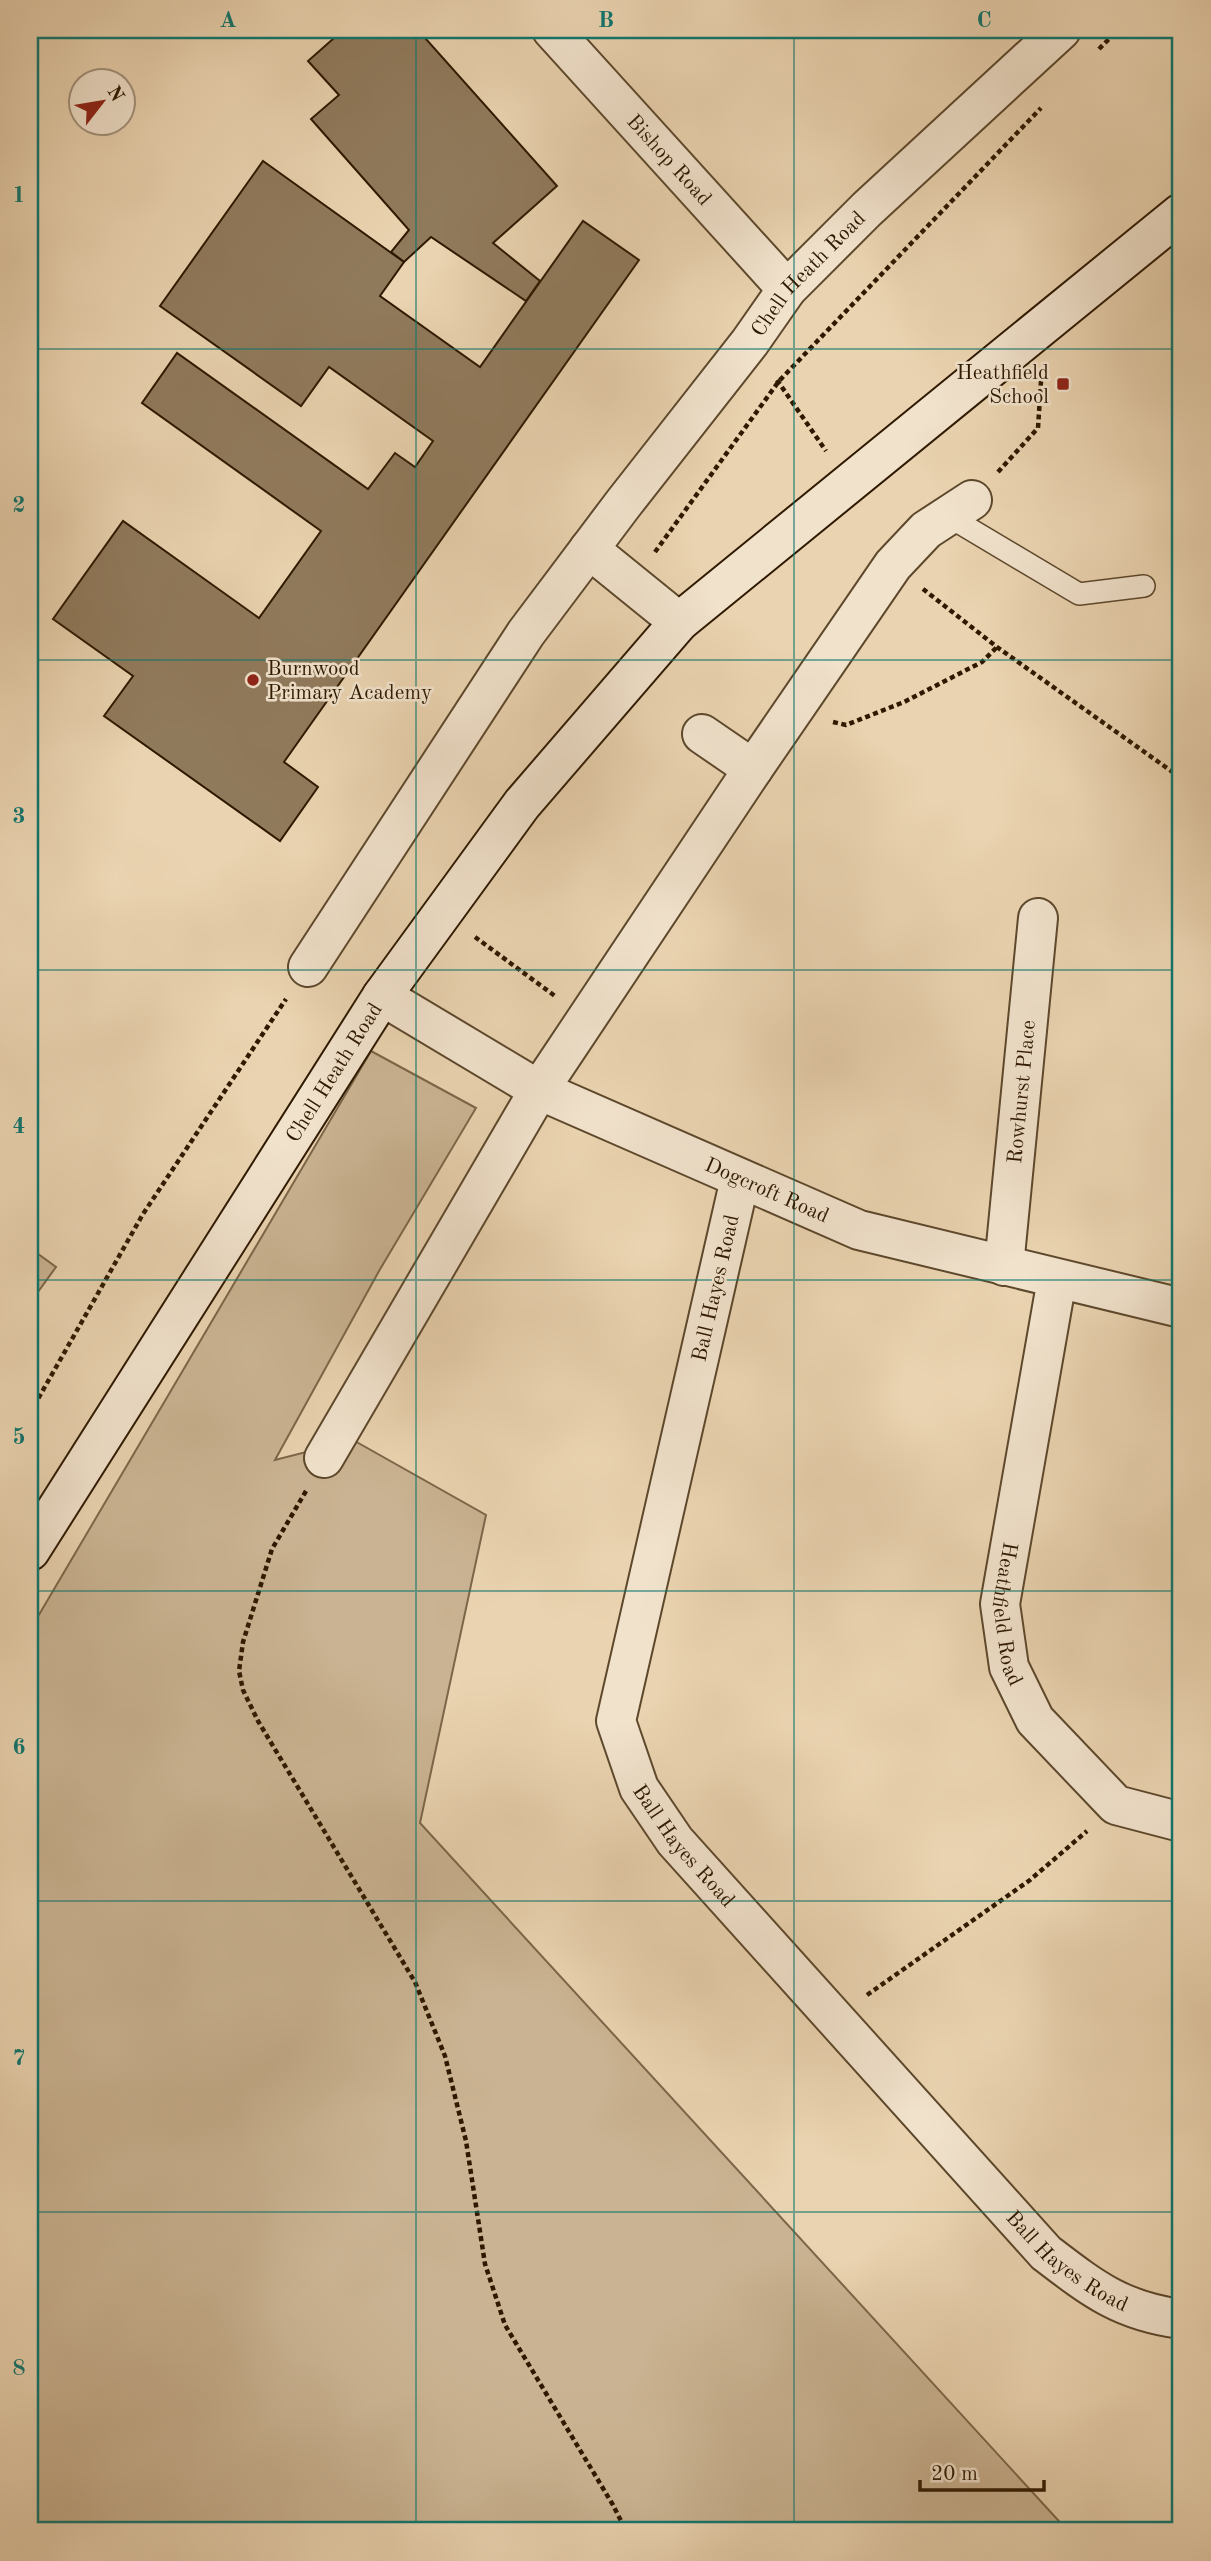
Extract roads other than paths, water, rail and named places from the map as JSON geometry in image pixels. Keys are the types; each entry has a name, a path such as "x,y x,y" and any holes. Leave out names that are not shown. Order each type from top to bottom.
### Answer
{"street":[{"name":"Bishop Road","path":"552,30 787,289"},
{"name":"Chell Heath Road","path":"307,967 526,633 750,342 787,289 867,209 1061,30"},
{"name":"Chell Heath Road","path":"30,1550 382,996 522,804 679,622 1181,213"},
{"path":"324,1458 540,1090 753,769 893,565 926,530 960,508"},
{"path":"589,549 679,622"},
{"path":"702,734 753,769"},
{"name":"Rowhurst Place","path":"1004,1266 1038,918"},
{"name":"Dogcroft Road","path":"382,996 540,1090 859,1230 1181,1308"},
{"name":"Ball Hayes Road","path":"740,1179 616,1721 639,1788 675,1841 1046,2253 1095,2291 1136,2310 1181,2319"},
{"name":"Heathfield Road","path":"1057,1279 1000,1604 1009,1667 1035,1720 1116,1805 1181,1822"}],"lane":[{"path":"960,508 1079,594 1144,586"}],"place":[{"name":"Heathfield School","path":"1063,384"},
{"name":"Burnwood Primary Academy","path":"253,680"}]}
